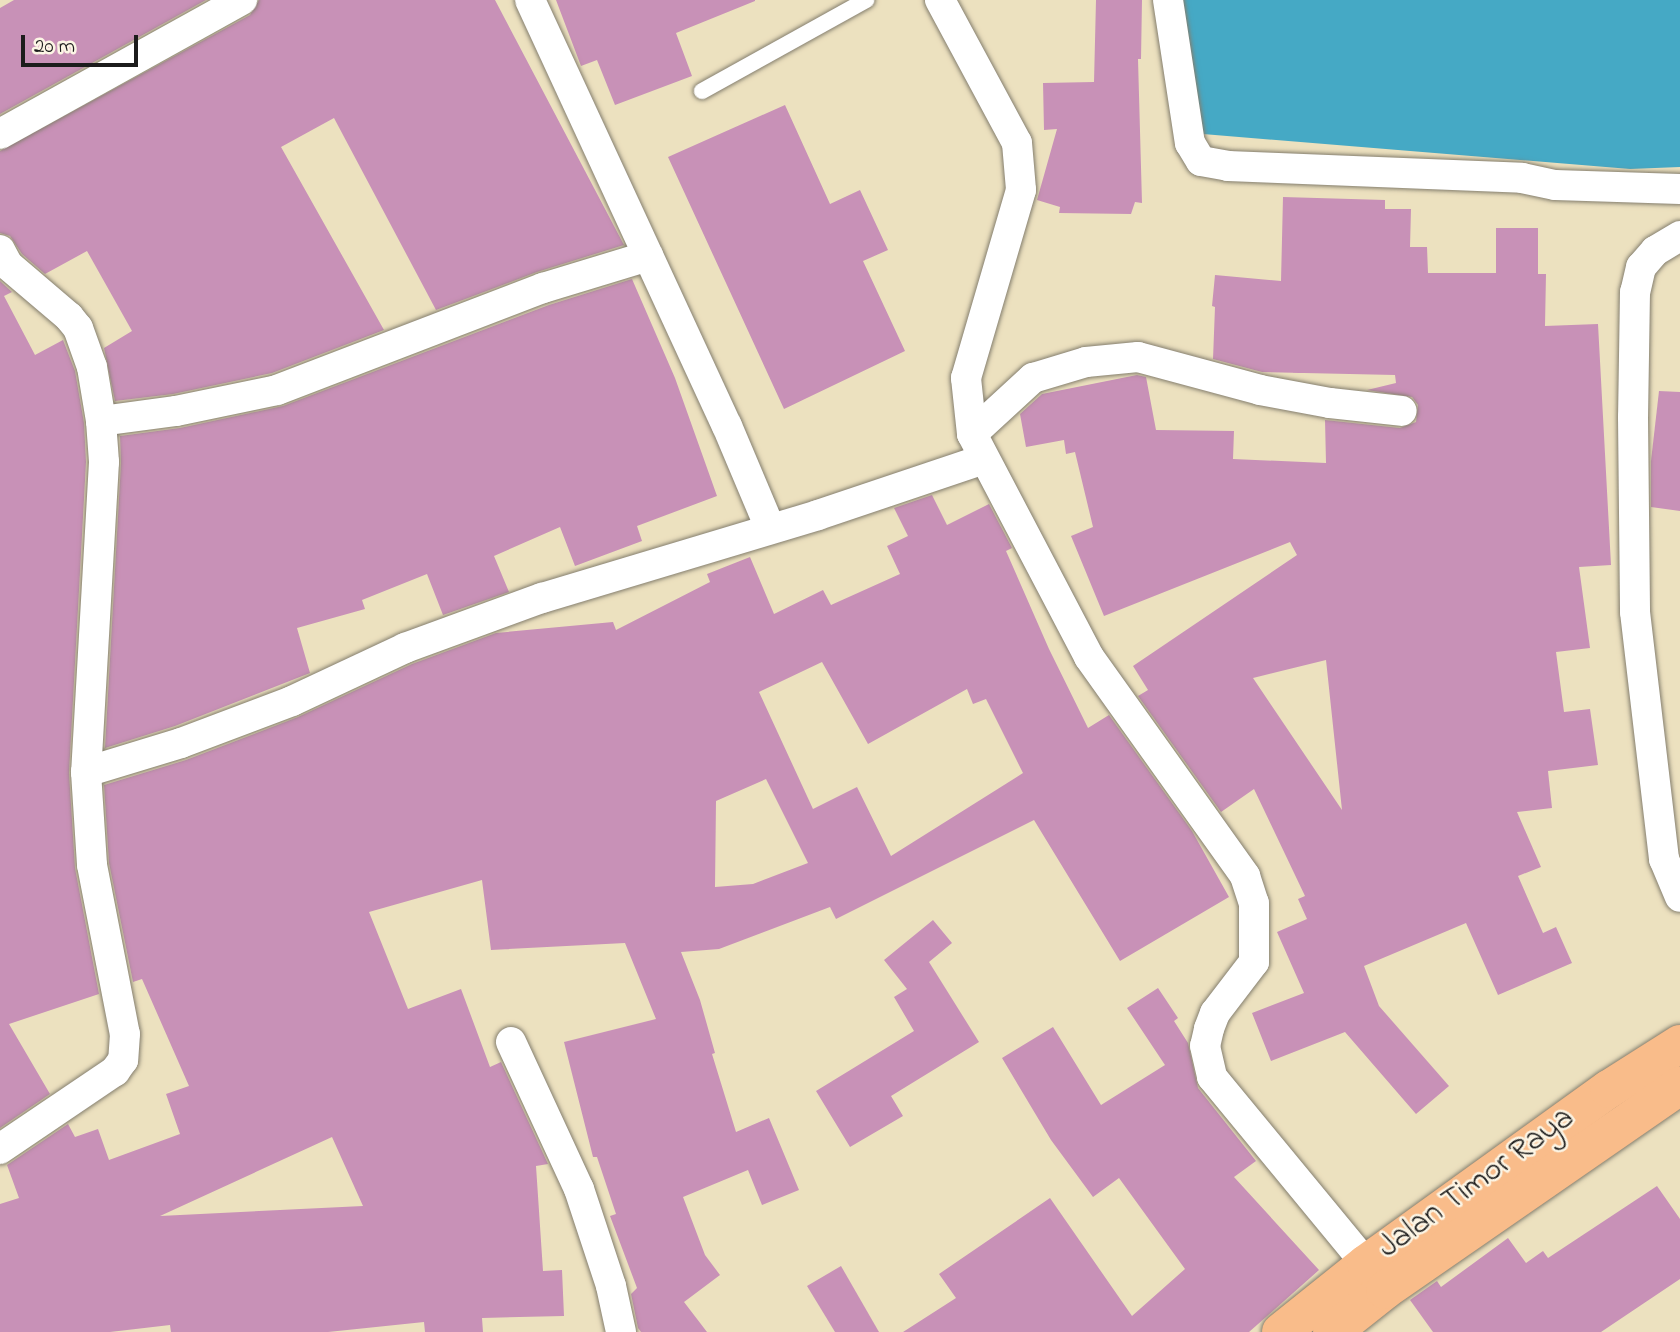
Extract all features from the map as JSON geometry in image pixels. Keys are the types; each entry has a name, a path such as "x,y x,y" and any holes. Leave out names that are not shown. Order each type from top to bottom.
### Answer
{"highway":[{"name":"Jalan Timor Raya","path":"1281,1332 1366,1264 1609,1089 1680,1044"},
{"name":"Jalan Timor Raya","path":"1332,1332 1385,1290 1680,1086"}],"street":[{"path":"0,134 242,0"},
{"path":"530,0 727,426 770,528"},
{"path":"940,0 1017,142 1021,190 966,379 978,446 1089,657 1245,876 1254,903 1254,962 1215,1013 1209,1029 1205,1046 1212,1077 1366,1264"},
{"path":"1168,0 1191,142 1201,161 1228,166 1522,178 1555,186 1669,189"},
{"path":"1680,236 1656,251 1641,267 1636,292 1633,418 1635,612 1664,859 1680,897"},
{"path":"102,421 176,411 277,390 543,288 648,256"},
{"path":"0,1149 115,1071 123,1060 125,1034 92,865 86,772 104,462 102,421 92,367 78,328 69,317 3,261"},
{"path":"86,772 181,743 280,706 405,648 542,598 818,515 978,446 1033,379 1086,362 1138,357 1260,390 1330,403 1402,411"},
{"path":"511,1042 579,1189 611,1286 621,1332"}],"lane":[{"path":"702,90 866,0"}],"water":[{"path":"1170,0 1680,0 1680,167 1630,169 1191,133"}],"building":[{"path":"14,0 206,0 0,114 0,8"},
{"path":"259,0 495,0 624,245 537,272 436,310 334,118 281,147 384,330 272,373 173,394 115,401 104,348 132,331 87,251 45,274 22,254 10,236 0,233 0,151 250,15"},
{"path":"556,0 755,1 676,33 692,76 615,105 597,60 581,66"},
{"path":"1096,0 1142,0 1141,59 1138,59 1142,203 1135,202 1131,214 1059,213 1060,207 1037,200 1057,129 1044,130 1043,83 1094,82"},
{"path":"785,105 830,204 860,190 888,250 863,261 905,351 784,409 668,157"},
{"path":"1283,197 1385,200 1385,209 1411,209 1410,247 1427,247 1428,273 1496,273 1496,228 1538,228 1538,274 1546,274 1545,326 1598,324 1611,565 1579,567 1590,648 1556,652 1564,712 1590,709 1598,765 1548,771 1552,808 1517,812 1541,867 1518,876 1543,933 1556,927 1572,963 1498,995 1466,923 1364,966 1379,1006 1449,1086 1416,1114 1345,1032 1271,1061 1252,1013 1304,993 1277,932 1307,919 1298,899 1305,896 1254,789 1221,812 1138,696 1148,690 1133,666 1297,555 1290,542 1104,616 1071,536 1093,527 1075,452 1066,454 1064,440 1026,447 1020,414 1042,394 1137,375 1146,377 1156,430 1234,431 1233,459 1326,463 1325,420 1400,428 1416,422 1418,405 1412,397 1367,390 1396,383 1395,375 1262,372 1213,359 1215,307 1212,306 1215,275 1281,281","holes":["1326,660 1342,810 1253,678"]},
{"path":"632,279 675,378 717,496 637,526 642,541 575,566 560,527 494,556 509,592 443,615 427,574 362,600 365,609 297,628 310,673 175,726 105,748 121,463 120,436 180,428 283,406 549,305"},
{"path":"0,281 12,292 4,296 35,355 63,340 75,371 84,423 86,462 69,773 75,868 99,994 9,1024 50,1094 0,1128"},
{"path":"1659,391 1680,392 1680,511 1651,507 1651,461"},
{"path":"932,495 947,525 989,504 1012,548 1006,551 1049,649 1088,728 1109,715 1192,831 1229,897 1120,961 1034,820 836,919 830,907 719,949 681,952 700,1000 715,1053 712,1054 736,1132 769,1118 799,1190 762,1205 748,1170 683,1197 705,1255 720,1275 684,1302 707,1332 641,1332 638,1328 631,1294 637,1288 610,1216 616,1214 597,1157 593,1157 564,1042 656,1019 625,943 491,950 482,880 369,912 408,1009 461,989 490,1067 501,1062 548,1164 536,1166 543,1271 562,1270 564,1316 482,1318 483,1332 425,1332 424,1322 328,1332 171,1332 170,1325 110,1332 0,1332 0,1204 19,1198 7,1165 68,1124 75,1137 98,1129 109,1160 180,1134 166,1094 189,1086 142,979 133,982 109,863 104,785 186,760 298,717 412,664 496,633 613,622 616,630 710,582 707,574 750,557 774,614 823,590 831,605 900,574 887,546 908,536 894,508","holes":["822,662 868,744 967,689 973,704 986,699 1023,773 891,856 857,787 813,809 759,692","766,779 808,863 753,884 715,887 716,801","332,1137 363,1206 160,1216"]},
{"path":"933,920 952,943 929,962 979,1042 891,1096 903,1116 850,1147 816,1091 914,1031 894,997 907,989 884,960"},
{"path":"1158,988 1178,1018 1174,1021 1188,1043 1198,1088 1256,1161 1234,1177 1319,1270 1249,1332 903,1332 956,1298 939,1274 1050,1198 1132,1316 1185,1269 1119,1178 1093,1197 1051,1140 1002,1058 1053,1027 1101,1105 1165,1065 1127,1008"},
{"path":"1657,1186 1680,1219 1680,1279 1601,1332 1433,1332 1410,1300 1437,1281 1441,1287 1508,1238 1526,1263 1543,1251 1548,1258"},
{"path":"841,1266 879,1332 835,1332 807,1286"}]}
